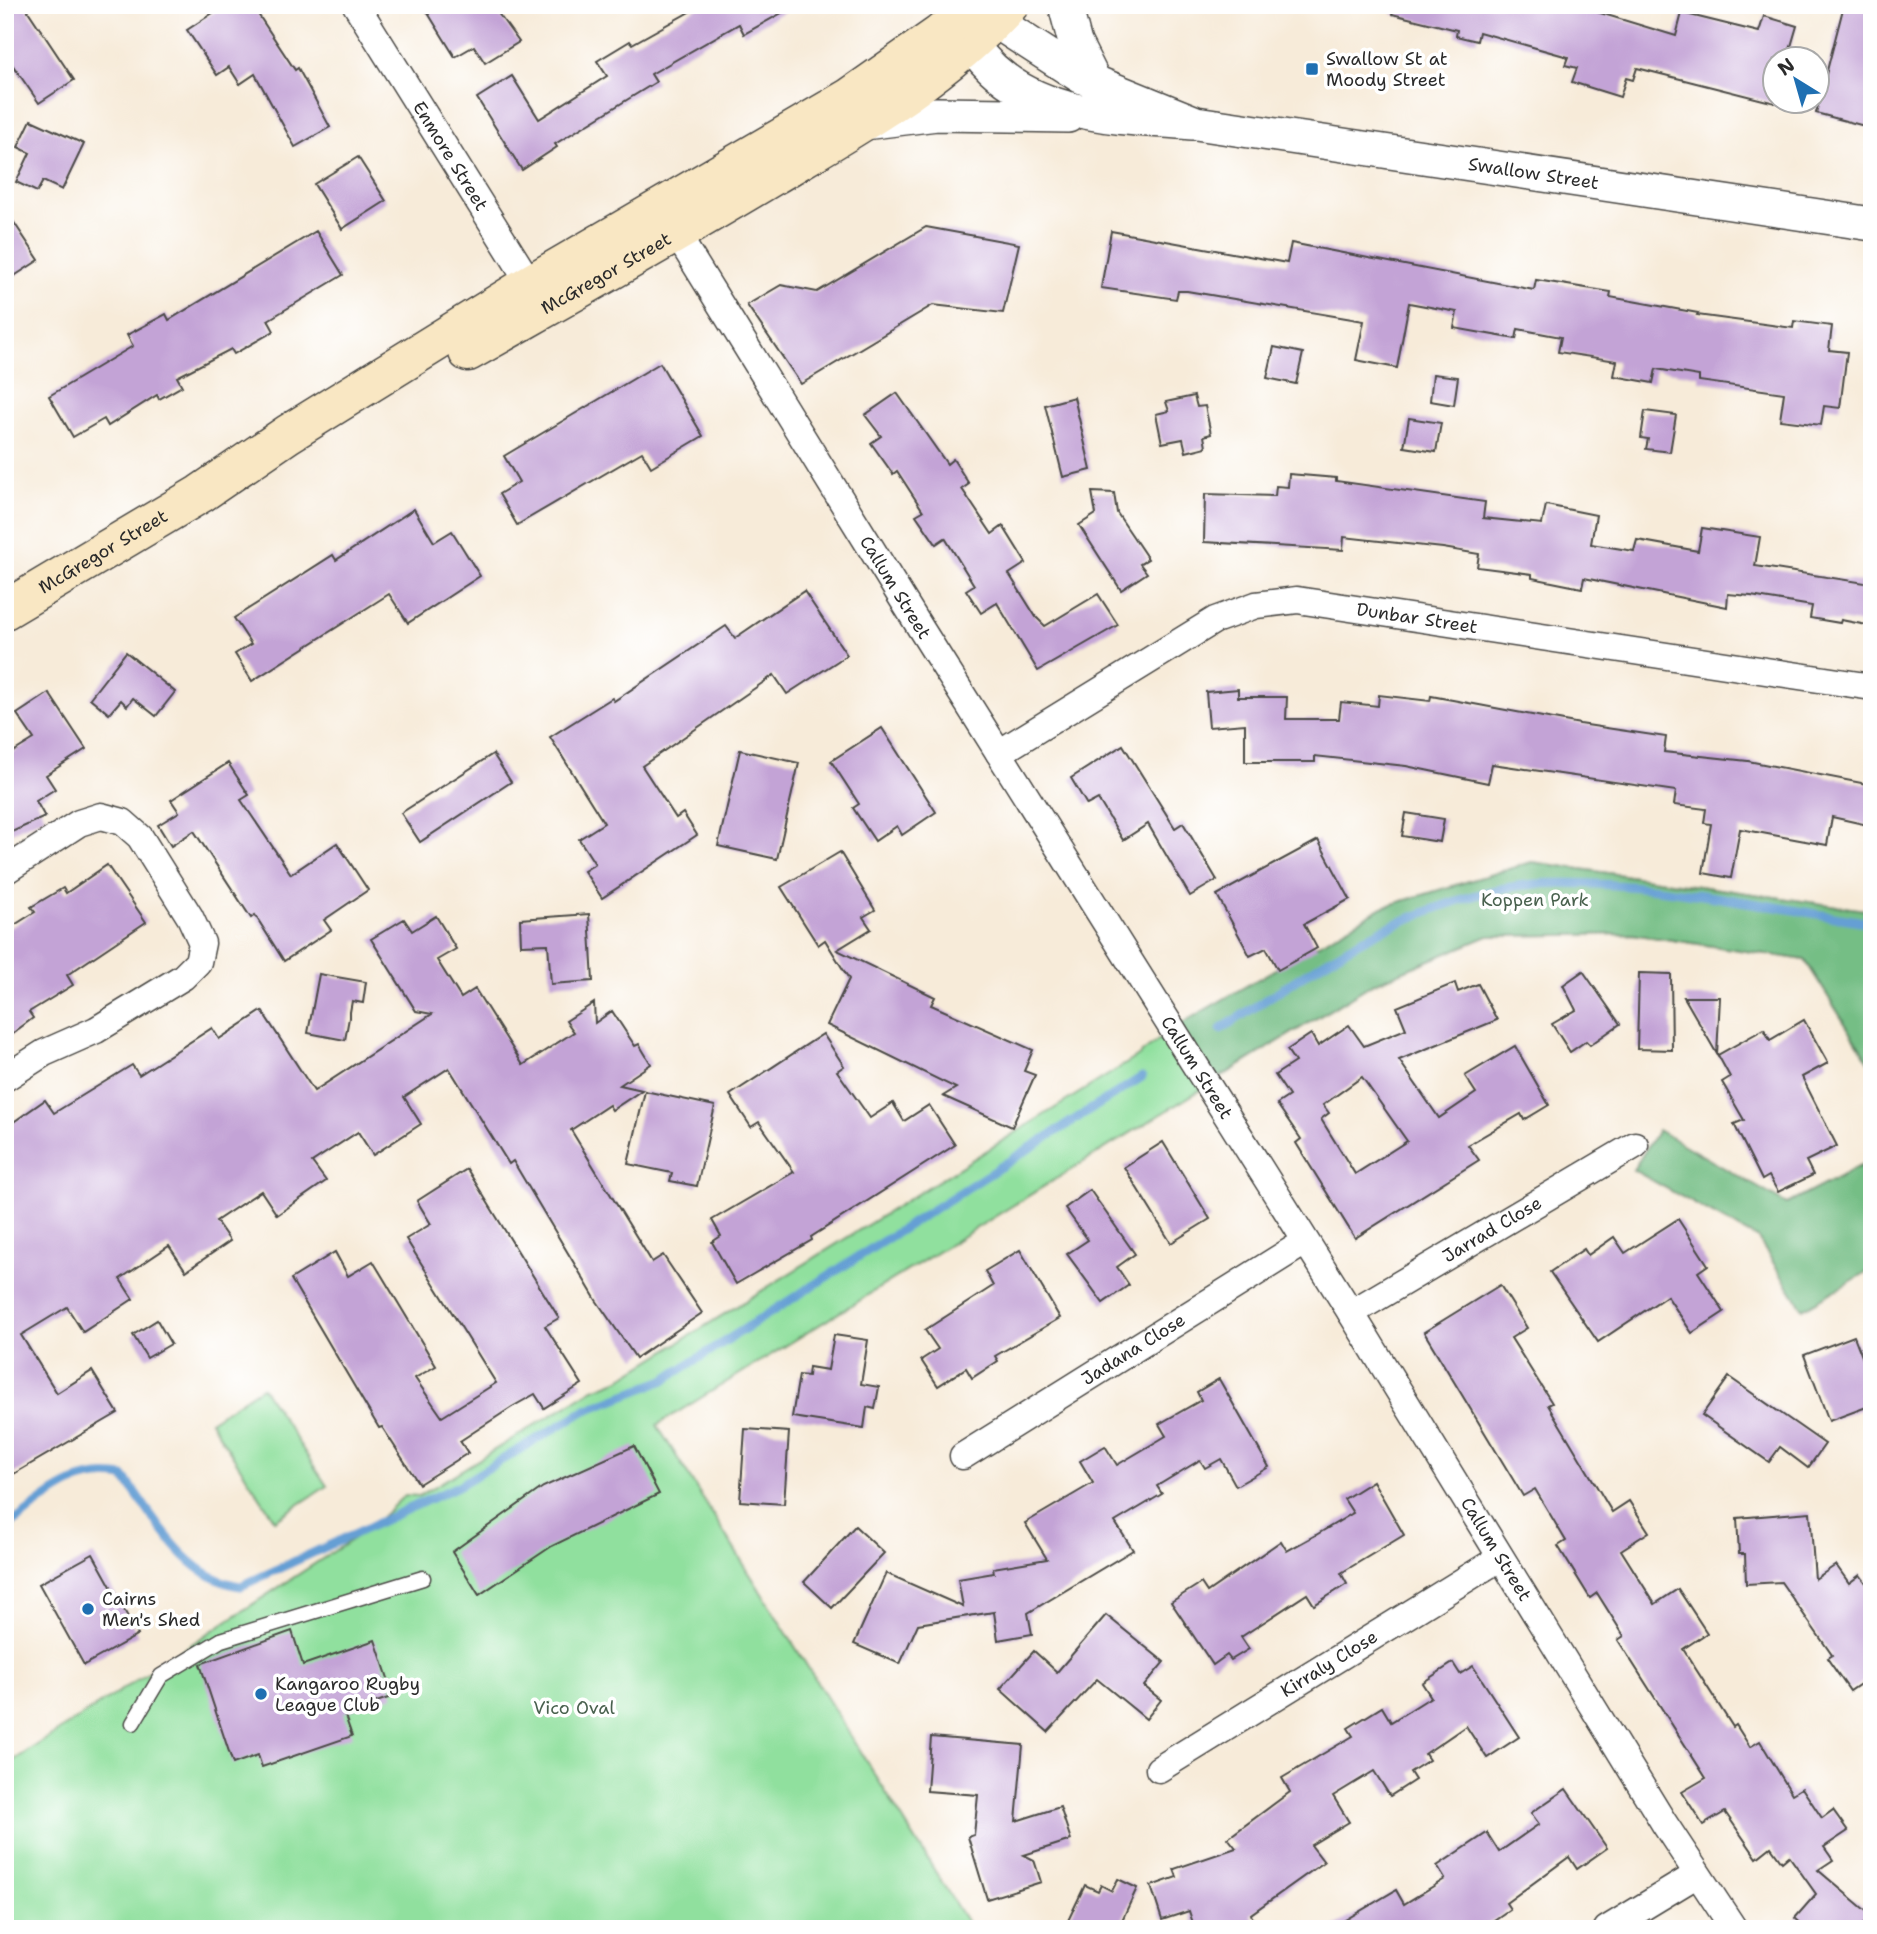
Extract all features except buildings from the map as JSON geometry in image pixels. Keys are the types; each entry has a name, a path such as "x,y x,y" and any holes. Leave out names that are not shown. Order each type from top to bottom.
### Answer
{"main road":[{"name":"McGregor Street","path":"668,221 849,98 983,18"},
{"name":"McGregor Street","path":"5,610 200,494 288,434 668,221 863,123 933,76 983,18"}],"street":[{"name":"Enmore Street","path":"356,5 538,296"},
{"path":"1065,5 1075,43 1096,83"},
{"name":"Swallow Street","path":"983,18 1058,64 1096,83 1196,123"},
{"name":"Swallow Street","path":"983,18 1004,77 1066,108 1099,116 1196,123 1872,224"},
{"path":"863,123 906,116 971,113 1099,116"},
{"name":"Callum Street","path":"668,221 1351,1313 1696,1875 1734,1929"},
{"name":"Dunbar Street","path":"999,753 1215,620 1256,605 1297,600 1872,687"},
{"path":"5,871 79,823 101,817 123,822 140,837 190,917 202,943 198,962 183,977 96,1030 44,1054 5,1078"},
{"name":"Jarrad Close","path":"1351,1313 1635,1144"},
{"name":"Jadana Close","path":"963,1456 1305,1242"},
{"name":"Kirraly Close","path":"1158,1769 1500,1558"},
{"path":"1607,1929 1696,1875"}],"lane":[{"path":"133,1723 160,1676 221,1640 424,1578"}],"green space":[{"name":"Vico Oval","path":"1532,862 1872,911 1872,1066 1805,960 1632,934 1488,936 1372,984 657,1425 971,1929 5,1929 5,1766 371,1527 405,1495 419,1496 594,1389 620,1379 1137,1057 1172,1029 1383,907"},
{"name":"Koppen Park","path":"1532,862 1872,911 1872,1066 1805,960 1632,934 1488,936 1372,984 1207,1085 1172,1029 1383,907"},
{"path":"1658,1130 1787,1204 1872,1160 1872,1269 1803,1309 1758,1239 1633,1170"},
{"path":"262,1387 327,1486 275,1520 210,1421"}],"waterway":[{"path":"1221,1029 1352,945 1398,923 1448,904 1518,886 1576,883 1661,889 1872,923"},
{"path":"5,1528 47,1497 74,1482 106,1475 124,1477 160,1528 188,1559 221,1581 241,1586 458,1486 586,1410 664,1380 1142,1077"}],"place":[{"name":"Swallow St at Moody Street","path":"1312,69"},
{"name":"Cairns Men's Shed","path":"88,1609"},
{"name":"Kangaroo Rugby League Club","path":"261,1694"}]}
